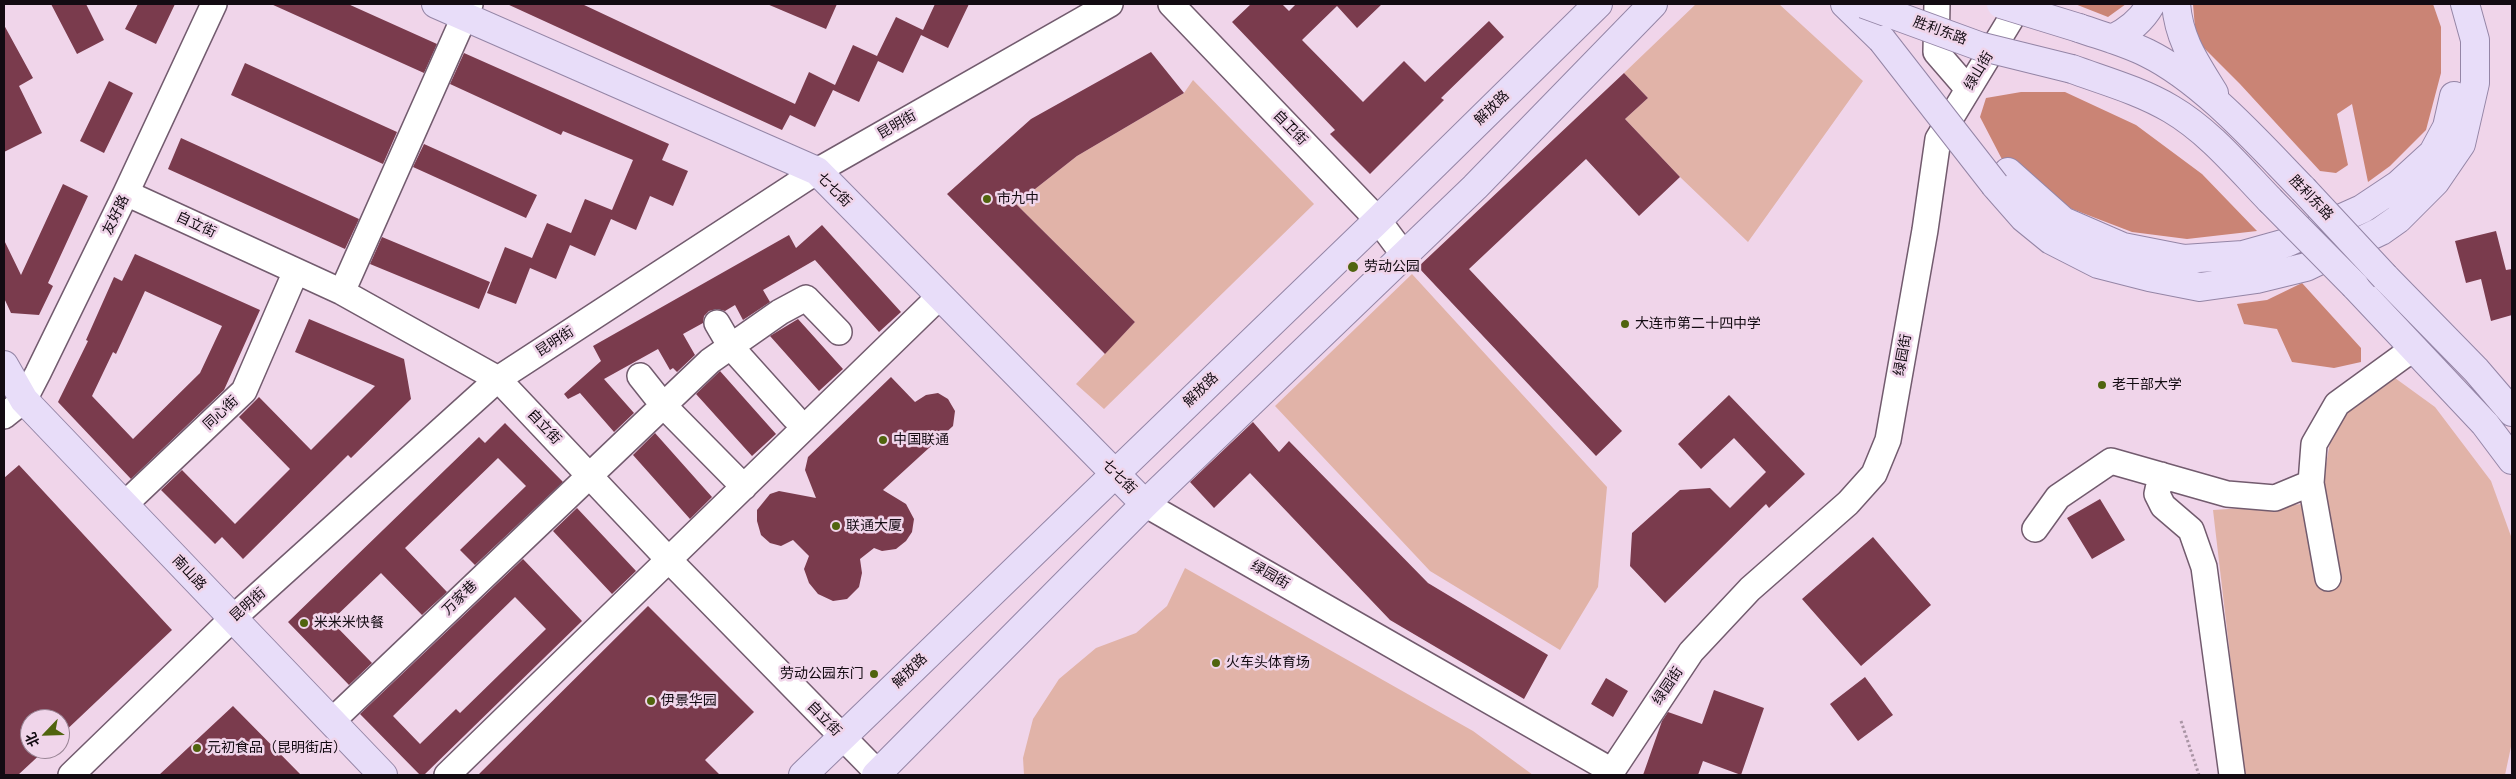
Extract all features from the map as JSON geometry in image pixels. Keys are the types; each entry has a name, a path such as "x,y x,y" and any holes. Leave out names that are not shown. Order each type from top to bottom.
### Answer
{"main road":[{"name":"七七街","path":"436,4 467,10 817,171 939,297 1145,504"},
{"name":"解放路","path":"803,775 1114,472 1378,220 1598,4"},
{"path":"877,774 1145,504 1474,188 1654,4"},
{"path":"1845,4 1890,36"},
{"name":"胜利东路","path":"1864,4 1979,46 2072,70 2138,93 2172,110 2211,139 2355,286 2485,424 2512,460"},
{"path":"1876,4 1890,36 2002,178 2024,218 2051,240 2098,264 2200,287 2257,279 2306,267 2381,231 2398,219 2436,182 2461,144 2475,83 2475,40 2465,4"},
{"name":"胜利东路","path":"2001,4 2112,39 2148,54 2222,107 2476,370 2512,412"},
{"path":"2112,39 2132,27 2144,16 2151,4"},
{"path":"2176,4 2178,26 2192,57 2222,107"},
{"path":"2002,178 2063,221 2123,247 2184,259 2243,255 2286,243 2362,209 2398,185 2433,153 2447,127 2459,76 2456,28 2448,4"},
{"name":"南山路","path":"4,365 14,408 124,505 383,775"}],"street":[{"name":"友好路","path":"14,408 126,193 214,4"},
{"name":"昆明街","path":"71,775 232,619 498,379 817,171 1110,4"},
{"name":"自卫街","path":"1171,4 1378,220 1404,254"},
{"path":"1937,4 1936,52 1968,89"},
{"name":"绿山街","path":"1938,139 2020,4"},
{"path":"342,292 467,10"},
{"name":"绿园街","path":"1145,504 1612,771 1691,652 1750,588 1848,504 1874,474 1888,440 1925,230 1938,139"},
{"name":"自立街","path":"126,193 342,292 498,379 668,559 877,774"},
{"name":"同心街","path":"124,505 244,391 296,271"},
{"path":"447,775 939,297"},
{"name":"万家巷","path":"332,720 710,361 806,298 840,332"},
{"path":"717,323 730,347 794,417"},
{"path":"2328,578 2311,483 2314,444 2338,404 2414,348"},
{"path":"640,376 663,405 744,487"},
{"path":"2035,529 2058,497 2111,461 2227,494 2275,498 2311,483"},
{"path":"2160,475 2157,494 2163,506 2191,530 2204,567 2232,775"}],"path":[{"path":"2181,721 2199,775"}],"shaded area":[{"path":"1696,4 1779,4 1863,81 1748,242 1680,177 1625,119 1648,98 1624,73"},
{"path":"2075,4 2126,4 2108,17"},
{"path":"2193,4 2433,4 2441,27 2441,73 2426,130 2390,166 2368,182 2352,104 2337,114 2348,165 2336,173 2320,171 2240,84 2196,40"},
{"path":"1193,80 1314,204 1104,409 1076,384 1135,322 1016,204 1077,156 1184,93"},
{"path":"2021,92 2065,92 2136,125 2202,174 2257,231 2187,239 2132,232 2059,204 2006,167 1980,117 1986,98"},
{"path":"1412,274 1607,487 1598,587 1560,650 1430,571 1275,406"},
{"path":"2302,283 2361,348 2361,362 2334,368 2292,362 2277,329 2244,324 2237,304 2267,300"},
{"path":"2395,378 2435,407 2491,481 2512,539 2512,742 2505,775 2244,775 2213,510 2319,503 2334,420"},
{"name":"火车头体育场","path":"1185,568 1473,731 1533,775 1024,775 1023,758 1033,719 1059,679 1096,648 1136,633 1167,606"}],"building":[{"path":"51,4 86,4 104,40 77,54"},
{"path":"138,4 175,4 156,44 125,29"},
{"path":"271,4 348,4 437,44 424,73"},
{"path":"507,4 582,4 795,104 809,72 835,85 853,45 877,56 896,17 923,30 935,4 969,4 948,48 921,35 903,73 878,61 859,102 833,90 815,127 790,115 782,130"},
{"path":"767,4 837,4 826,29"},
{"path":"1251,4 1282,4 1289,11 1296,4 1382,4 1357,28 1337,6 1302,40 1363,102 1404,61 1425,82 1489,21 1504,37 1441,98 1444,100 1370,174 1330,134 1335,130 1232,22"},
{"path":"4,25 33,78 19,86 42,133 4,152"},
{"name":"市九中","path":"1151,52 1184,93 1077,156 1016,204 1135,322 1105,354 947,194 1031,119"},
{"path":"464,53 669,144 662,160 688,171 673,206 650,196 636,230 611,219 595,256 570,245 556,279 530,268 516,304 487,293 505,247 532,258 547,223 571,233 585,199 612,210 633,160 563,131 561,135 450,84"},
{"path":"245,63 397,132 383,164 231,95"},
{"path":"1624,73 1648,98 1625,119 1680,177 1639,216 1586,159 1469,269 1622,431 1596,456 1418,267"},
{"path":"109,81 133,93 104,153 80,141"},
{"path":"181,138 359,219 345,249 168,169"},
{"path":"424,144 537,195 526,218 413,167"},
{"path":"63,184 88,196 48,283 53,286 39,315 11,313 4,298 4,240 21,275"},
{"path":"822,225 901,312 879,332 815,260 763,290 770,302 743,320 735,305 725,311 717,309 709,311 704,316 703,323 683,334 695,355 677,372 673,368 670,370 658,349 604,379 634,413 614,432 580,393 568,399 564,394 601,361 593,346 789,235 796,248"},
{"path":"2496,231 2506,270 2512,269 2512,315 2491,321 2481,279 2466,283 2455,241"},
{"path":"382,237 490,282 479,309 370,264"},
{"path":"135,254 260,310 224,390 131,479 58,402 88,341 86,340 114,277 122,281","holes":["145,291 222,326 200,373 133,439 92,396 113,352 116,354"]},
{"path":"309,319 404,359 411,399 351,458 348,455 243,559 222,537 215,544 161,490 182,470 235,524 290,469 239,417 259,397 311,450 375,386 295,352"},
{"path":"798,319 843,369 819,391 770,336"},
{"path":"720,371 776,434 752,456 696,394"},
{"name":"联通大厦","path":"891,377 915,402 926,395 938,393 948,399 955,411 953,426 883,490 906,504 914,519 912,532 906,541 896,549 882,551 874,548 860,559 862,573 859,587 847,599 833,601 818,594 809,583 804,569 809,556 793,540 781,546 770,543 761,535 757,521 757,510 770,494 779,491 816,498 805,470 808,457"},
{"path":"1729,395 1805,474 1769,508 1766,504 1665,603 1630,566 1632,533 1680,490 1710,488 1730,508 1766,472 1734,438 1701,469 1678,444"},
{"path":"1253,422 1279,452 1289,441 1428,583 1548,655 1524,699 1390,620 1250,473 1214,508 1190,482"},
{"path":"505,423 563,482 475,565 460,550 526,486 498,458 405,548 447,592 422,615 381,573 331,621 372,663 349,685 288,622 479,437 485,443"},
{"path":"655,433 712,497 690,519 633,455"},
{"path":"19,465 172,630 70,727 70,709 20,709 20,759 35,759 18,775 4,775 4,478"},
{"path":"2100,499 2125,540 2092,559 2067,518"},
{"path":"577,508 636,571 612,594 553,531"},
{"path":"1873,537 1931,605 1861,666 1802,599"},
{"path":"523,559 582,621 424,775 420,775 360,714","holes":["515,597 546,629 460,713 456,709 420,744 393,716"]},
{"path":"648,606 754,712 705,760 720,775 478,775"},
{"path":"1865,677 1893,715 1858,741 1830,704"},
{"path":"1606,678 1628,691 1613,717 1591,704"},
{"path":"1714,690 1764,708 1741,775 1703,761 1698,775 1643,775 1662,721 1668,712 1702,724"},
{"path":"233,706 301,775 159,775"}],"place":[{"name":"市九中","path":"987,199"},
{"name":"劳动公园","path":"1353,267"},
{"name":"大连市第二十四中学","path":"1625,324"},
{"name":"老干部大学","path":"2102,385"},
{"name":"中国联通","path":"883,440"},
{"name":"联通大厦","path":"836,526"},
{"name":"米米米快餐","path":"304,623"},
{"name":"火车头体育场","path":"1216,663"},
{"name":"劳动公园东门","path":"874,674"},
{"name":"伊景华园","path":"651,701"},
{"name":"元初食品（昆明街店）","path":"197,748"}]}
